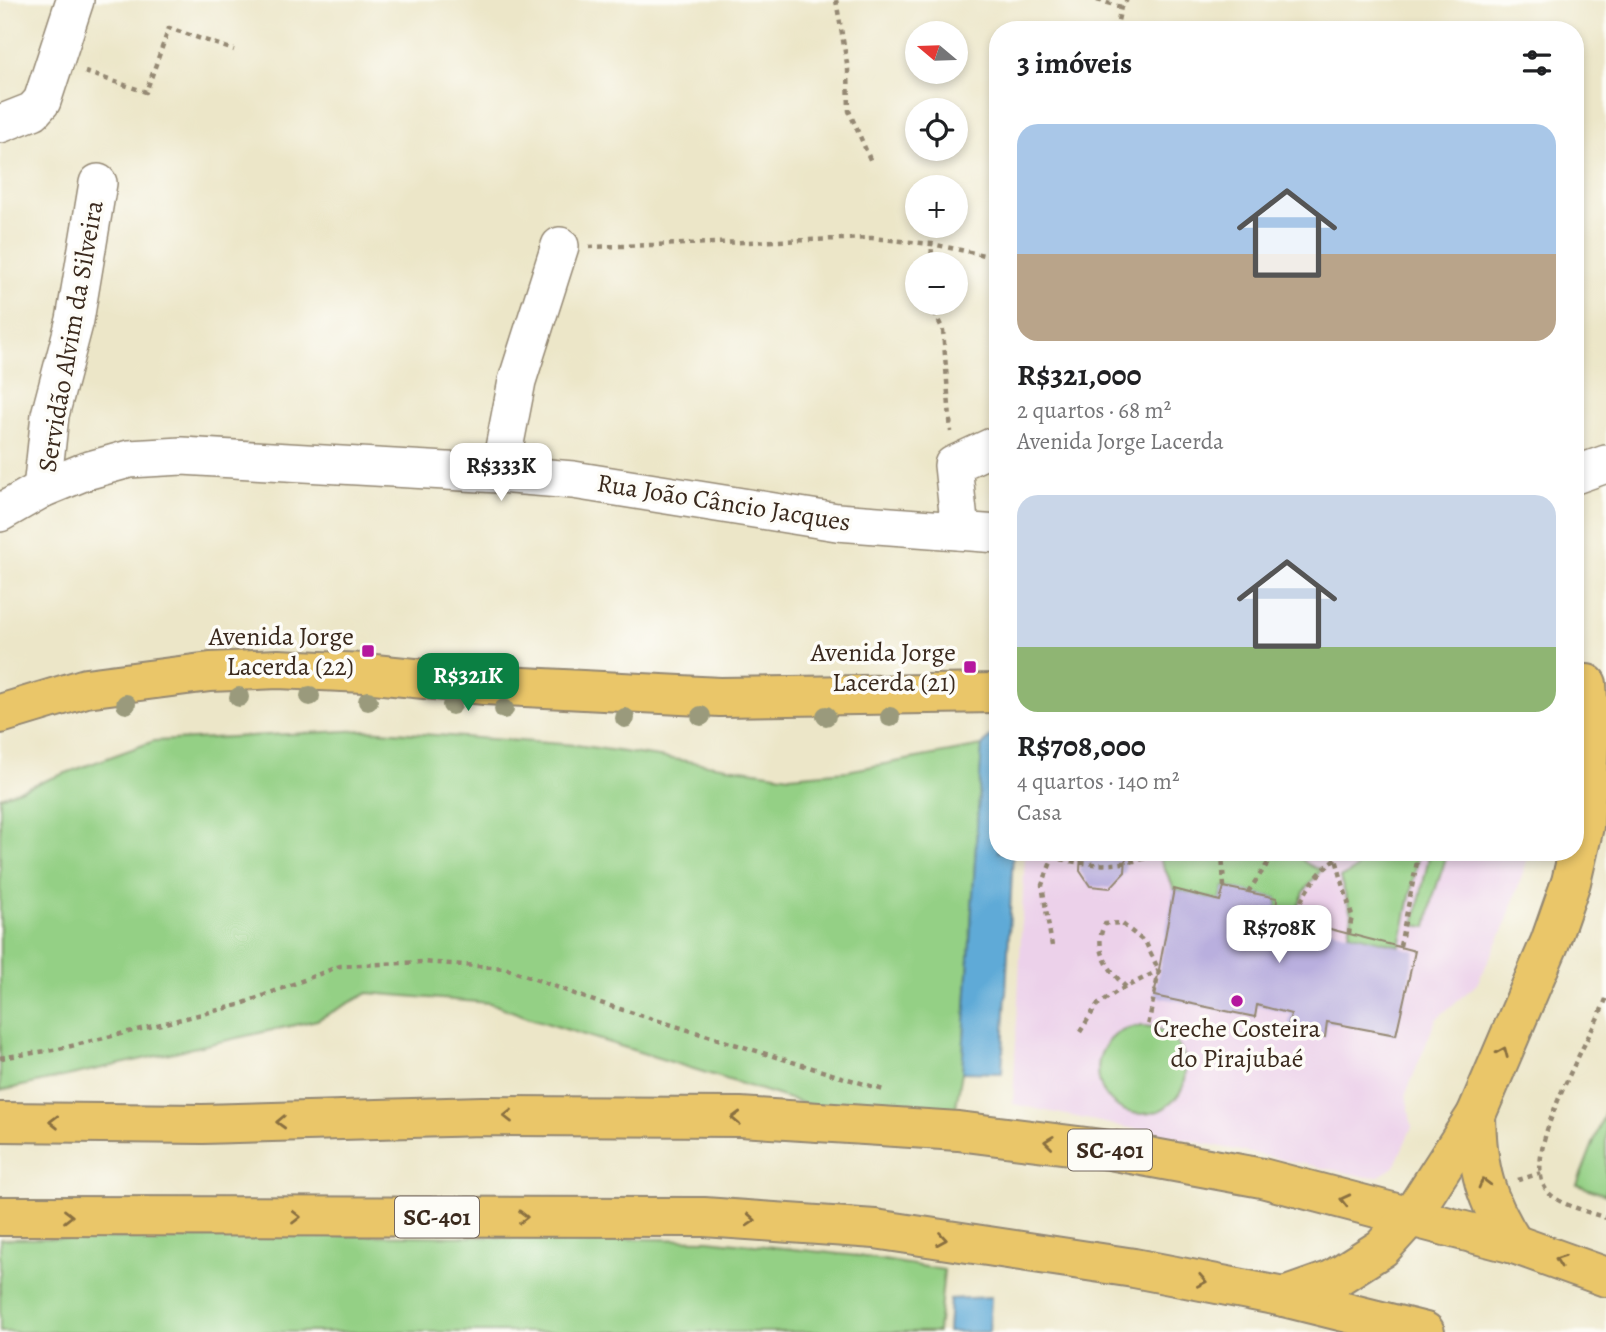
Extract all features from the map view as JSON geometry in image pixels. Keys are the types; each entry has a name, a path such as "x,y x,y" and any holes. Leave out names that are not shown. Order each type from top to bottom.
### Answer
{"main road":[{"path":"0,715 86,688 211,672 278,669 351,672 499,686 720,697 989,693"},
{"path":"1584,826 1590,729 1589,684"},
{"path":"1284,1297 1342,1274 1382,1248 1411,1216 1476,1115 1550,942 1576,861"},
{"path":"1476,1115 1477,1153 1486,1191 1497,1218 1514,1244"},
{"name":"SC-401","path":"0,1122 203,1124 482,1116 740,1117 958,1131 1110,1150 1262,1178 1514,1244 1606,1277"},
{"name":"SC-401","path":"0,1216 704,1217 874,1229 1135,1268 1284,1297 1424,1332"}],"street":[{"path":"0,124 33,111 42,101 75,0"},
{"name":"Servidão Alvim da Silveira","path":"42,489 50,415 75,320 98,183"},
{"path":"499,474 517,381 560,246"},
{"path":"960,531 953,465 989,448"},
{"name":"Rua João Câncio Jacques","path":"0,513 42,489 86,471 129,459 182,456 499,474 617,485 837,522 989,533"},
{"path":"1584,472 1606,464"}],"path":[{"path":"836,0 848,69 849,111 872,164"},
{"path":"1097,0 1121,7"},
{"path":"1118,21 1121,7 1127,0"},
{"path":"54,62 146,92 169,27 234,50"},
{"path":"560,246 872,238 932,244 989,256"},
{"path":"932,244 932,252"},
{"path":"936,315 943,330 953,465"},
{"path":"1052,861 1042,885 1052,946"},
{"path":"1068,861 1079,864 1126,864 1135,861"},
{"path":"1223,861 1224,887"},
{"path":"1248,892 1271,861"},
{"path":"1292,919 1306,890 1322,869 1333,861"},
{"path":"1337,861 1352,916 1349,933"},
{"path":"1400,946 1417,861"},
{"path":"1126,987 1112,974 1104,957 1099,934 1105,924 1121,923 1146,943 1158,971 1148,1026"},
{"path":"0,1058 60,1049 239,1005 340,966 424,962 505,968 594,1000 889,1091"},
{"path":"1080,1032 1097,1005 1158,971"},
{"path":"1606,999 1550,1119 1540,1153 1541,1173 1547,1191 1565,1203 1606,1218"}],"shaded area":[{"name":"Creche Costeira do Pirajubaé","path":"1025,861 1527,861 1504,929 1477,984 1436,1019 1406,1094 1412,1127 1394,1167 1379,1176 1367,1177 1013,1104"}],"green space":[{"path":"366,730 576,745 790,776 847,771 982,746 962,1072 954,1118 809,1105 530,1018 490,1003 368,993 317,1020 0,1091 0,797 154,741"},
{"path":"1161,861 1304,861 1322,869 1305,890 1292,919 1276,915 1277,898 1224,887 1220,901 1174,889"},
{"path":"1361,861 1417,861 1400,946 1349,933 1352,916 1340,878 1356,869"},
{"path":"1428,861 1445,861 1433,897 1427,927 1414,925"},
{"path":"1142,1026 1159,1030 1173,1039 1182,1053 1186,1070 1182,1087 1173,1101 1159,1110 1142,1114 1125,1110 1111,1101 1102,1087 1098,1070 1102,1053 1111,1039 1125,1030"},
{"path":"1606,1110 1606,1195 1577,1185"},
{"path":"343,1235 708,1240 859,1256 944,1270 938,1332 0,1332 0,1239"}],"water":[{"path":"989,738 989,861 1013,861 1002,1073 962,1072 982,746"},
{"path":"991,1297 989,1332 948,1332 950,1299"}],"building":[{"path":"1081,861 1126,861 1125,872 1110,888 1090,886 1080,871"},
{"path":"1224,887 1277,898 1276,915 1415,951 1396,1035 1327,1022 1325,1037 1288,1027 1291,1014 1257,1005 1255,1017 1154,996 1174,889 1220,901"}],"place":[{"name":"Avenida Jorge Lacerda (22)","path":"368,651"},
{"name":"Avenida Jorge Lacerda (21)","path":"970,667"},
{"name":"Creche Costeira do Pirajubaé","path":"1237,1001"}]}
